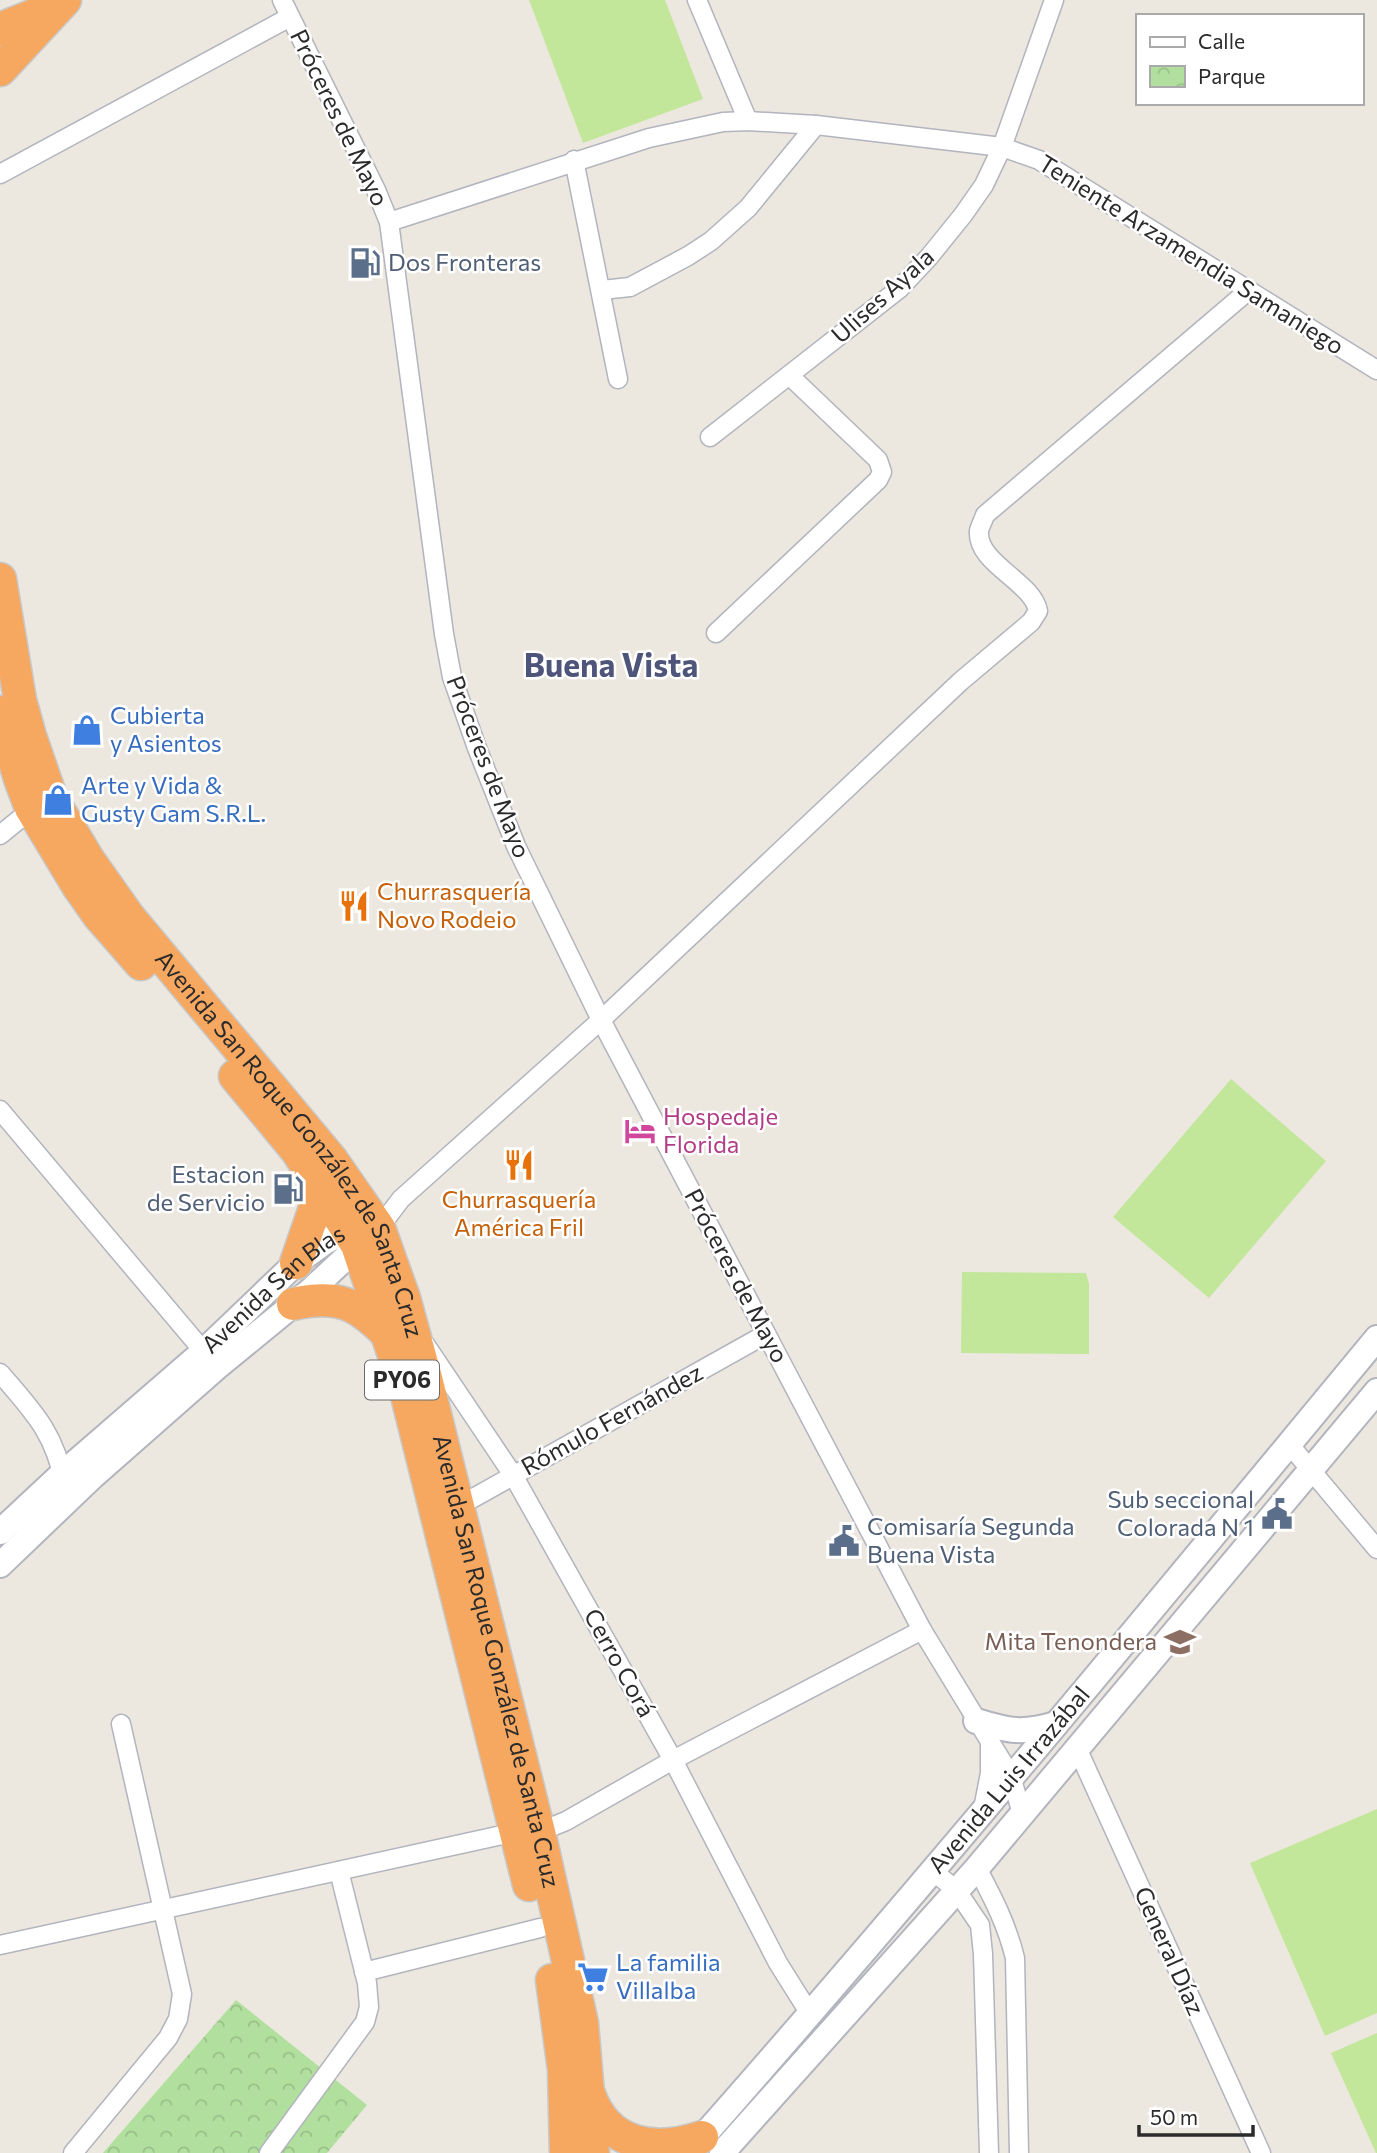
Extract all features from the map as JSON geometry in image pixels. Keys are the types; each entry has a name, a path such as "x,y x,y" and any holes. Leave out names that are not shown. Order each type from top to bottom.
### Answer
{"highway":[{"path":"0,29 62,2"},
{"path":"0,70 62,2"},
{"name":"Avenida San Roque González de Santa Cruz","path":"0,579 20,700 30,736 41,803 78,886 99,916 189,1020 297,1151 316,1178 364,1230"},
{"name":"Avenida San Roque González de Santa Cruz","path":"0,712 20,779 88,859 129,917 301,1122 364,1230 458,1506 527,1832 540,1928 555,1992 572,2152"},
{"path":"296,1263 316,1205 316,1178"},
{"path":"293,1304 318,1299 341,1302 400,1330"},
{"name":"Avenida San Roque González de Santa Cruz","path":"400,1330 432,1490 582,2023 586,2083 572,2152"},
{"path":"586,2083 597,2114 620,2136 652,2145 682,2144 704,2148"}],"main road":[{"name":"Avenida San Blas","path":"0,1565 210,1359 296,1263 325,1242 364,1230"},
{"name":"Avenida San Blas","path":"0,1532 62,1474 210,1359 311,1290 364,1230"},
{"name":"Avenida Luis Irrazábal","path":"704,2148 810,2014 1056,1724 1377,1338"},
{"name":"Avenida Luis Irrazábal","path":"704,2148 957,1891 1377,1391"},
{"path":"983,1730 1033,1731 1056,1724"}],"street":[{"name":"Próceres de Mayo","path":"282,0 376,190 389,222 452,677 516,846 601,1020 922,1630 1011,1776 1022,1814"},
{"path":"697,0 748,121"},
{"name":"Ulises Ayala","path":"710,437 899,289 929,257 984,186 1002,147 1054,0"},
{"path":"0,174 289,17"},
{"name":"Teniente Arzamendia Samaniego","path":"389,222 574,160 723,121 816,125 1002,147 1039,160 1377,370"},
{"path":"602,290 630,287 710,241 748,208 816,125"},
{"path":"574,160 618,379"},
{"name":"Avenida San Blas","path":"364,1230 601,1020 961,681 1031,622 1038,611 1036,601 993,560 983,545 979,532 985,515 1249,290"},
{"path":"716,633 878,481 882,472 878,460 790,376"},
{"path":"0,835 41,803"},
{"path":"0,1110 210,1359"},
{"name":"Cerro Corá","path":"400,1330 513,1475 673,1760 778,1963 810,2014"},
{"name":"Rómulo Fernández","path":"458,1506 766,1334"},
{"path":"0,1373 46,1429 57,1452 67,1502"},
{"path":"1289,1444 1377,1549"},
{"path":"0,1945 527,1832 566,1821 673,1760 922,1630"},
{"path":"73,2153 168,2038 177,2019 182,1994 121,1724"},
{"path":"983,1730 990,1773 983,1809"},
{"name":"General Díaz","path":"1077,1748 1261,2153"},
{"path":"976,1868 997,1904 1010,1936 1015,1958 1019,2153"},
{"path":"932,1870 957,1891 980,1926 989,2153"},
{"path":"269,2153 365,2022 369,2007 364,1972 339,1871"},
{"path":"364,1972 540,1928"}],"green space":[{"path":"529,0 665,0 703,99 583,143"},
{"path":"1231,1079 1326,1161 1209,1298 1113,1217"},
{"path":"962,1272 1086,1273 1089,1284 1089,1354 961,1353"},
{"path":"1377,1809 1377,2013 1325,2036 1250,1863"},
{"path":"236,2000 367,2105 327,2153 103,2153"},
{"path":"1377,2033 1377,2153 1376,2153 1331,2053"}],"place":[{"name":"Dos Fronteras","path":"365,263"},
{"name":"Cubierta y Asientos","path":"87,730"},
{"name":"Arte y Vida & Gusty Gam S.R.L.","path":"58,800"},
{"name":"Churrasquería Novo Rodeio","path":"354,906"},
{"name":"Hospedaje Florida","path":"640,1131"},
{"name":"Churrasquería América Fril","path":"519,1165"},
{"name":"Estacion de Servicio","path":"288,1189"},
{"name":"Sub seccional Colorada N 1","path":"1277,1514"},
{"name":"Comisaría Segunda Buena Vista","path":"844,1541"},
{"name":"Mita Tenondera","path":"1180,1642"},
{"name":"La familia Villalba","path":"593,1977"}],"district":[{"name":"Buena Vista","path":"611,666"}]}
